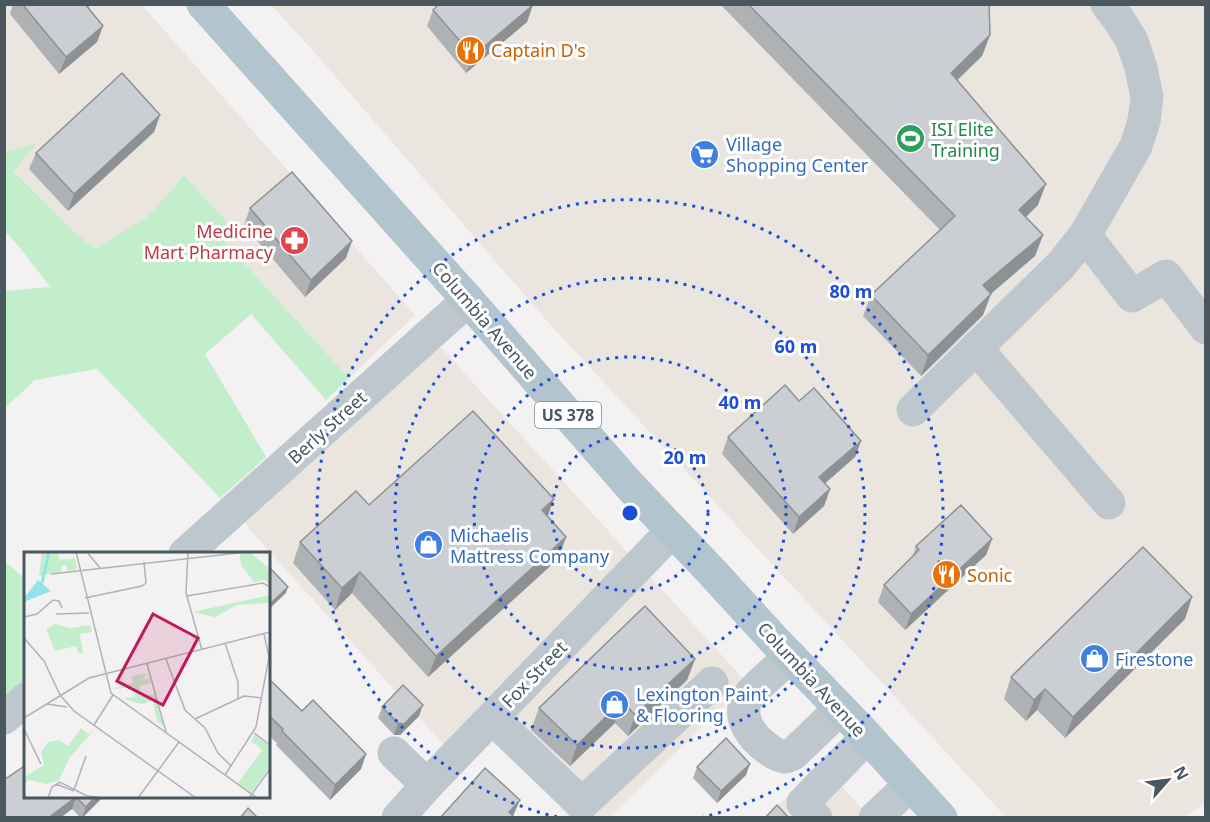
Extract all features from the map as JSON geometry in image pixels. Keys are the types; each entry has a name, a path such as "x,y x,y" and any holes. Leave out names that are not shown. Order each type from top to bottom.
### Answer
{"main road":[{"name":"Columbia Avenue","path":"203,4 468,300 630,486 941,818"}],"street":[{"path":"913,410 1061,265 1085,235 1136,146 1147,97 1132,41 1107,4"},
{"path":"1085,235 1132,296 1166,276 1206,328"},
{"name":"Berly Street","path":"187,552 468,300"},
{"path":"976,348 1108,503"},
{"name":"Fox Street","path":"398,818 427,785 672,531"},
{"path":"790,657 747,698 744,708 745,721 753,736 762,745 784,757 793,754 840,709"},
{"path":"492,718 582,804 712,683"},
{"path":"4,718 24,701"},
{"path":"816,818 803,803 867,737"},
{"path":"394,753 427,785"},
{"path":"875,818 910,784"}],"shaded area":[{"path":"5,5 142,5 415,315 349,378 221,238 184,176 148,216 97,249 68,226 14,170 36,144 5,152"},
{"path":"271,5 1205,5 1205,803 1185,817 1006,817 548,322"},
{"path":"436,342 747,683 610,817 569,817 476,717 447,748 249,529 243,518"},
{"path":"821,764 870,817 765,818"}],"green space":[{"path":"37,143 14,171 68,226 96,249 148,216 184,176 227,222 221,238 349,378 326,400 251,314 205,354 266,457 220,498 97,369 35,380 5,408 5,291 50,287 5,231 5,152"},
{"path":"4,561 24,577 24,700 4,718"}],"building":[{"path":"22,4 85,4 103,26 66,57"},
{"name":"Captain D's","path":"439,4 533,5 473,56 433,10"},
{"path":"748,4 989,4 990,35 951,73 1046,184 1019,210 1043,235 983,285 991,294 928,355 871,295 955,216"},
{"path":"122,73 160,115 74,194 36,153"},
{"name":"Medicine Mart Pharmacy","path":"292,172 352,241 311,280 250,208"},
{"path":"785,385 799,401 814,388 861,441 819,477 830,489 799,517 728,437"},
{"name":"Michaelis Mattress Company","path":"473,411 554,499 542,510 566,537 436,656 360,572 342,588 300,542 356,491 369,505"},
{"path":"961,505 992,539 911,614 884,585 919,550 916,546"},
{"name":"Firestone","path":"1143,547 1192,597 1073,717 1045,689 1034,700 1011,677"},
{"path":"270,568 288,587 270,604"},
{"name":"Lexington Paint & Flooring","path":"645,606 695,659 635,715 622,701 577,745 539,708"},
{"path":"270,680 302,711 313,700 366,754 335,785 282,731 283,729 270,717"},
{"path":"403,685 423,705 404,724 398,723 382,707"},
{"path":"726,738 750,764 721,791 697,767"},
{"path":"24,766 24,798 75,798 48,818 4,818 4,780"},
{"path":"485,768 520,800 509,812 515,818 440,818"},
{"path":"77,798 94,798 86,807"},
{"path":"777,805 789,818 765,818"},
{"path":"248,808 258,818 240,818"}],"place":[{"name":"Captain D's","path":"470,50"},
{"name":"ISI Elite Training","path":"910,139"},
{"name":"Village Shopping Center","path":"705,154"},
{"name":"Medicine Mart Pharmacy","path":"294,241"},
{"name":"Michaelis Mattress Company","path":"429,545"},
{"name":"Sonic","path":"946,575"},
{"name":"Firestone","path":"1094,659"},
{"name":"Lexington Paint & Flooring","path":"615,704"}]}
